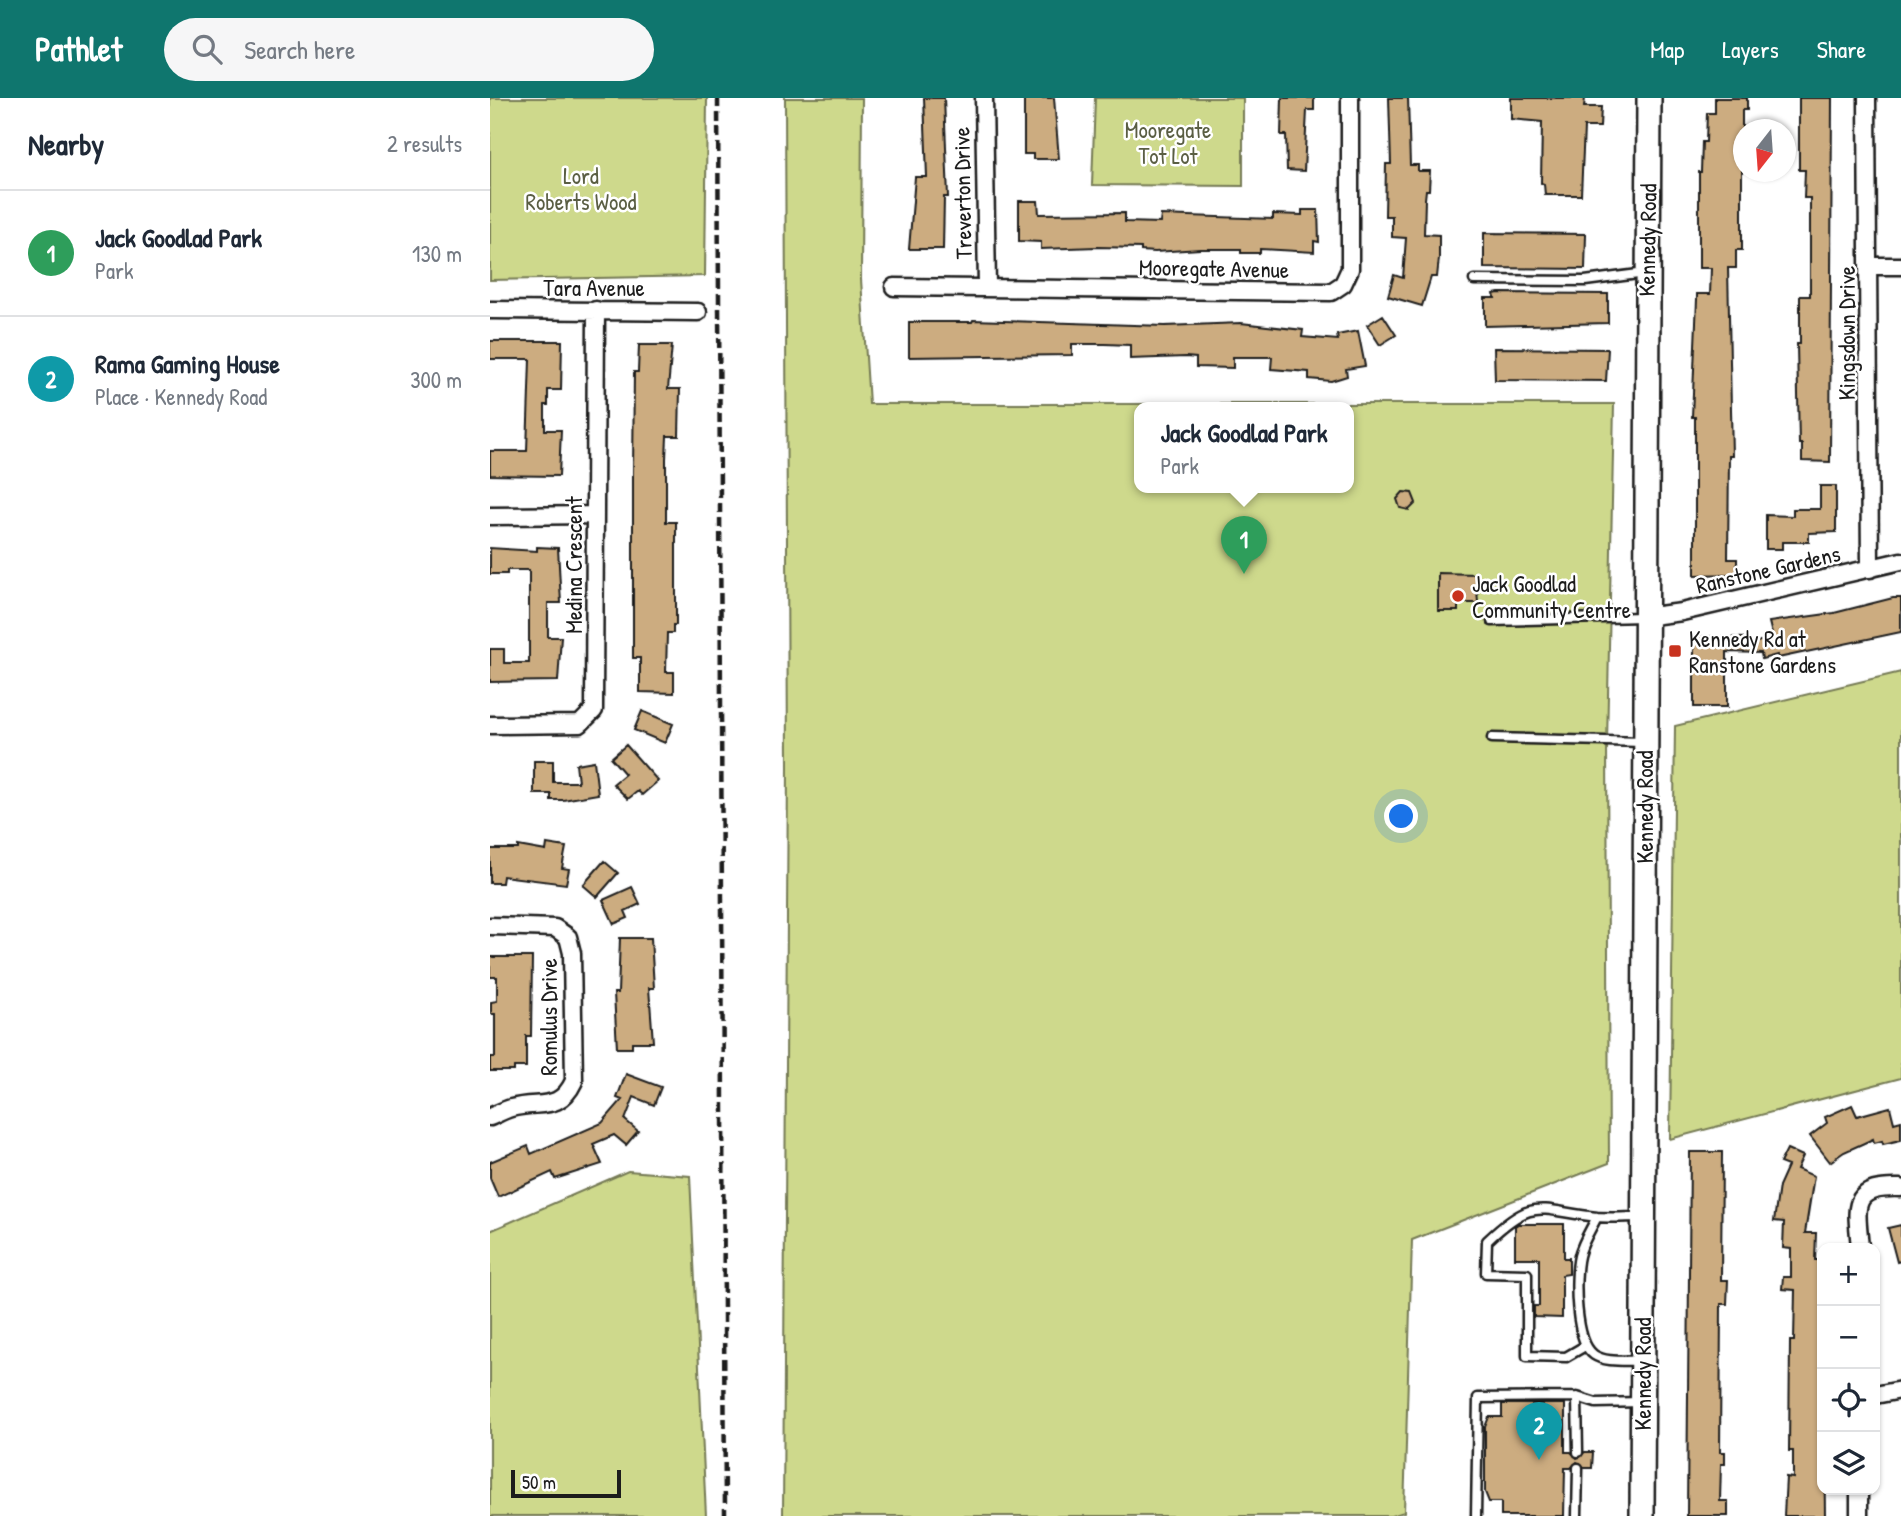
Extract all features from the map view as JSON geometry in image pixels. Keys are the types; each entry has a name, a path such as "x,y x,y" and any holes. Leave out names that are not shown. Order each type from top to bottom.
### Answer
{"main road":[{"name":"Kennedy Road","path":"1642,1516 1644,617 1649,98"}],"street":[{"name":"Treverton Drive","path":"984,98 987,287"},
{"name":"Mooregate Avenue","path":"894,287 1331,292 1343,284 1350,270 1350,98"},
{"name":"Kingsdown Drive","path":"1867,98 1870,569"},
{"path":"1869,265 1901,266"},
{"name":"Tara Avenue","path":"490,310 698,312"},
{"name":"Medina Crescent","path":"490,725 580,724 594,710 596,310"},
{"path":"490,516 595,515"},
{"name":"Ranstone Gardens","path":"1644,617 1682,612 1901,561"},
{"name":"Romulus Drive","path":"490,926 555,928 568,937 572,953 574,1081 568,1095 556,1103 511,1108 490,1117"},
{"path":"1859,1243 1855,1211 1861,1198 1872,1189 1901,1188"},
{"path":"1880,1394 1901,1390"},
{"path":"1859,1495 1859,1516"}],"lane":[{"path":"1474,280 1585,281 1647,272"},
{"path":"1492,621 1644,617"},
{"path":"1492,738 1644,742"},
{"path":"1585,1346 1566,1357 1527,1356 1527,1274 1486,1273 1486,1241 1508,1220 1530,1209 1550,1207 1597,1217 1642,1217"},
{"path":"1597,1217 1580,1253 1576,1276 1585,1346 1595,1356 1607,1360 1642,1361"},
{"path":"1476,1516 1478,1398 1577,1397 1596,1403 1642,1402"},
{"path":"1577,1397 1578,1452"},
{"path":"1577,1516 1578,1468"}],"green space":[{"name":"Lord Roberts Wood","path":"490,98 707,98 705,276 490,280"},
{"path":"785,98 862,98 861,279 869,404 1134,404 1134,493 1354,493 1354,404 1614,404 1607,744 1609,1163 1412,1240 1404,1512 1391,1516 783,1516 788,766"},
{"name":"Mooregate Tot Lot","path":"1095,98 1243,98 1243,186 1092,185"},
{"path":"1901,672 1901,1078 1670,1139 1675,726"},
{"path":"628,1171 690,1176 706,1516 490,1516 490,1231"}],"building":[{"path":"924,98 944,98 948,197 944,197 943,249 909,249 915,177 927,177"},
{"path":"1024,98 1054,98 1059,159 1033,159 1033,154 1024,154"},
{"path":"1282,98 1314,98 1314,110 1307,110 1304,171 1287,170 1286,135 1281,135"},
{"path":"1389,98 1408,98 1410,165 1418,165 1418,171 1430,171 1429,190 1426,190 1425,199 1424,234 1439,235 1439,258 1437,277 1431,277 1422,306 1388,296 1394,275 1403,278 1406,238 1392,237 1392,216 1385,216 1386,164 1391,164"},
{"path":"1511,98 1585,98 1584,107 1601,107 1600,127 1584,127 1581,195 1545,195 1544,184 1541,183 1542,122 1511,119"},
{"path":"1715,98 1747,98 1747,110 1742,110 1742,119 1733,119 1733,182 1742,182 1742,250 1736,250 1736,268 1728,268 1732,456 1729,456 1728,559 1737,559 1737,574 1695,575 1695,417 1692,417 1697,294 1710,294 1711,268 1699,268 1699,172 1702,142 1706,142 1707,113 1715,113"},
{"path":"1799,98 1832,98 1830,462 1802,461 1802,444 1799,444 1797,344 1800,344 1800,296 1810,296 1810,198 1804,198 1805,170 1799,170"},
{"path":"1019,201 1038,201 1039,214 1125,213 1125,222 1160,223 1161,215 1273,219 1273,214 1302,215 1302,210 1318,210 1319,242 1314,241 1314,252 1260,249 1260,253 1241,253 1241,249 1200,249 1155,252 1141,251 1141,248 1097,247 1041,249 1041,242 1019,241"},
{"path":"1484,233 1586,234 1585,269 1484,268"},
{"path":"1494,294 1608,294 1608,323 1485,326 1485,298 1495,298"},
{"path":"1383,315 1396,335 1380,345 1367,325"},
{"path":"973,320 1165,326 1241,323 1303,330 1302,337 1338,340 1337,335 1358,331 1365,366 1346,369 1347,376 1331,381 1309,379 1309,372 1271,369 1272,357 1233,357 1233,368 1196,367 1196,358 1130,359 1130,345 1105,344 1072,344 1072,355 909,357 909,322"},
{"path":"490,341 562,341 561,390 548,390 548,405 545,405 545,430 561,430 559,476 490,475 490,451 527,451 530,359 490,359"},
{"path":"639,345 672,345 668,389 680,389 679,436 667,436 666,459 666,522 676,522 676,625 673,625 673,633 667,633 666,672 674,672 674,693 640,692 640,658 633,658 634,372 638,372"},
{"path":"1494,348 1608,349 1606,381 1495,380"},
{"path":"1820,486 1836,486 1836,532 1809,533 1809,542 1782,542 1782,549 1766,549 1766,515 1793,516 1793,509 1820,509"},
{"path":"1403,492 1412,493 1416,503 1409,510 1400,508 1397,499"},
{"path":"537,547 558,548 561,603 548,603 548,637 561,637 558,681 490,682 490,649 504,649 504,663 529,663 529,570 507,570 507,574 490,574 490,548 537,551"},
{"name":"Jack Goodlad Community Centre","path":"1438,573 1476,574 1478,603 1458,603 1458,611 1438,611"},
{"path":"1901,598 1901,632 1778,658 1777,655 1762,659 1761,653 1727,652 1727,707 1694,707 1694,636 1744,638 1744,645 1773,638 1769,622 1834,613"},
{"path":"642,711 673,724 665,743 634,730"},
{"path":"626,745 658,781 642,795 638,791 628,799 613,784 625,774 611,758"},
{"path":"534,761 553,761 553,782 578,782 576,764 594,761 598,794 551,800 551,794 534,794"},
{"path":"547,844 566,847 562,868 569,869 566,884 503,876 502,883 490,883 490,849 518,849 518,846 546,851"},
{"path":"604,861 618,873 597,897 583,885"},
{"path":"632,887 640,904 625,911 628,918 614,924 603,900"},
{"path":"620,938 651,938 654,988 649,988 653,1042 632,1042 632,1048 617,1048 614,993 618,993"},
{"path":"490,957 532,957 531,1036 526,1036 526,1067 514,1067 514,1071 490,1071 490,1057 495,1057 495,1014 491,1014 491,1002 497,1001 497,977 490,977"},
{"path":"626,1074 661,1087 654,1105 634,1097 625,1120 638,1131 626,1145 614,1135 593,1144 602,1164 555,1179 552,1172 498,1197 490,1178 490,1162 528,1146 531,1154 602,1123 622,1100 617,1098"},
{"path":"1852,1105 1857,1116 1890,1107 1894,1123 1901,1121 1901,1140 1883,1144 1882,1141 1874,1143 1873,1139 1844,1152 1830,1162 1810,1136 1827,1123 1825,1117"},
{"path":"1787,1149 1803,1156 1797,1169 1814,1176 1805,1233 1816,1233 1817,1495 1825,1495 1825,1516 1784,1516 1786,1477 1793,1478 1793,1451 1789,1451 1790,1341 1794,1341 1795,1290 1782,1289 1783,1277 1791,1277 1791,1249 1783,1248 1784,1222 1774,1221 1779,1186 1788,1166 1780,1163"},
{"path":"1690,1152 1722,1152 1721,1280 1728,1280 1727,1304 1721,1304 1720,1452 1725,1452 1725,1464 1721,1464 1720,1501 1728,1501 1728,1516 1687,1516"},
{"path":"1564,1224 1564,1258 1569,1258 1569,1274 1562,1275 1562,1318 1534,1317 1534,1306 1539,1306 1539,1258 1515,1258 1515,1226"},
{"path":"1901,1225 1901,1261 1897,1262 1888,1228"},
{"path":"1502,1404 1565,1404 1565,1452 1571,1452 1577,1458 1585,1452 1593,1452 1592,1468 1585,1468 1577,1462 1571,1468 1565,1468 1564,1516 1501,1516 1501,1502 1489,1502 1485,1492 1485,1427 1489,1417 1502,1417"}],"railway":[{"path":"718,98 725,1516"}],"place":[{"name":"Jack Goodlad Park","path":"1244,574"},
{"name":"Jack Goodlad Community Centre","path":"1458,596"},
{"name":"Kennedy Rd at Ranstone Gardens","path":"1675,651"},
{"name":"Rama Gaming House","path":"1539,1460"}]}
